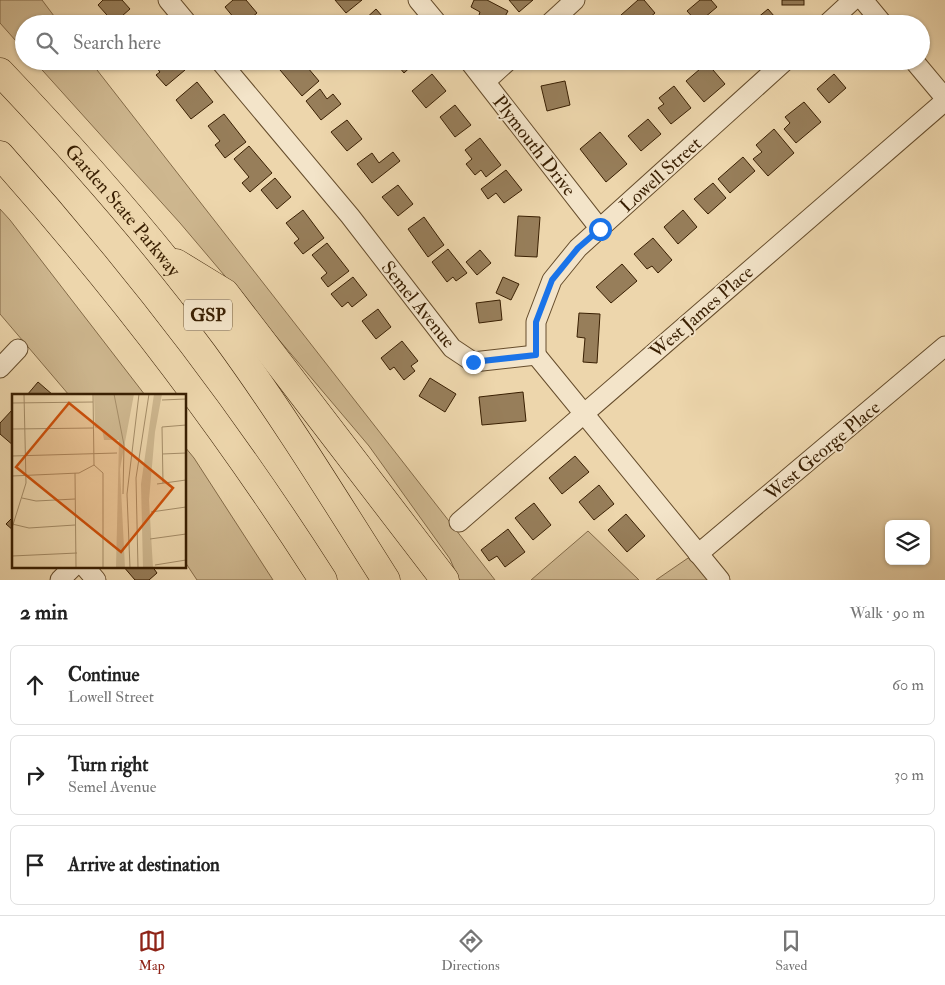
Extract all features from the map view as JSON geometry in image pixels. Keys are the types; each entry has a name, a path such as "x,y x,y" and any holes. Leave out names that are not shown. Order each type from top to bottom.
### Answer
{"highway":[{"name":"Garden State Parkway","path":"0,72 162,254 226,338 316,471 386,580"},
{"path":"0,155 104,276 176,370 246,465 323,580"},
{"path":"162,254 225,293 445,580"}],"street":[{"path":"168,0 180,15"},
{"path":"418,0 430,15"},
{"path":"559,15 575,0"},
{"path":"837,15 853,0"},
{"path":"863,0 876,15"},
{"name":"Semel Avenue","path":"228,70 350,216 452,348 473,362 536,355"},
{"name":"Plymouth Drive","path":"477,70 600,229"},
{"path":"486,81 498,70"},
{"name":"Lowell Street","path":"536,355 536,322 552,280 578,248 775,70"},
{"path":"921,70 945,99"},
{"name":"West James Place","path":"459,522 945,99"},
{"name":"West George Place","path":"698,554 945,346"},
{"path":"0,368 18,349"},
{"path":"536,355 720,580"},
{"path":"60,580 72,568"},
{"path":"86,568 96,580"}],"shaded area":[{"path":"0,0 42,0 53,15 15,15 15,40 0,23"},
{"path":"42,70 97,70 495,580 459,580 450,559 369,446 180,223"},
{"path":"0,209 144,394 68,394 0,314"},
{"path":"186,448 273,580 197,580 186,564"},
{"path":"588,531 639,580 531,580"},
{"path":"691,556 712,580 656,580"}],"building":[{"path":"103,0 122,0 130,9 123,15 107,15 98,5"},
{"path":"233,0 246,0 257,13 255,15 232,15 225,7"},
{"path":"335,0 362,0 346,13"},
{"path":"474,0 487,0 508,11 506,15 479,15 480,12 471,7"},
{"path":"509,0 533,0 519,12"},
{"path":"638,0 644,0 655,13 653,15 621,15"},
{"path":"700,0 711,0 717,7 708,15 691,15 687,11"},
{"path":"782,0 804,0 804,5 782,5"},
{"path":"376,9 381,15 370,15"},
{"path":"768,9 773,15 761,15"},
{"path":"158,70 185,70 166,86 156,75 160,72"},
{"path":"280,70 310,70 319,81 302,96"},
{"path":"699,70 713,70 725,84 704,102 686,81"},
{"path":"432,74 446,91 426,108 412,91"},
{"path":"834,74 846,88 829,103 817,89"},
{"path":"565,81 570,105 547,111 541,86"},
{"path":"197,82 213,102 191,119 176,100"},
{"path":"674,86 691,108 671,124 658,108 664,104 659,98"},
{"path":"320,89 327,99 333,94 341,104 321,120 306,101"},
{"path":"804,102 821,122 796,143 784,129 790,123 785,117"},
{"path":"455,105 471,125 455,137 440,117"},
{"path":"224,114 246,142 225,158 215,145 220,141 208,126"},
{"path":"648,119 661,134 641,151 628,136"},
{"path":"347,120 362,139 347,151 331,132"},
{"path":"774,129 794,153 768,176 753,159 762,152 756,145"},
{"path":"600,132 627,164 606,182 580,149"},
{"path":"480,138 501,165 486,177 481,170 475,175 466,164 472,159 465,150"},
{"path":"249,146 272,173 250,192 242,183 249,177 234,159"},
{"path":"393,152 400,161 372,183 357,164 372,153 379,163"},
{"path":"743,157 755,171 730,193 718,179"},
{"path":"506,170 522,190 504,203 496,193 488,199 481,189"},
{"path":"275,178 291,197 277,209 261,190"},
{"path":"713,183 726,198 708,214 694,199"},
{"path":"398,185 413,204 398,216 382,197"},
{"path":"303,210 324,238 303,254 294,243 299,239 286,223"},
{"path":"683,210 697,227 678,244 664,227"},
{"path":"518,216 540,217 537,257 515,256"},
{"path":"424,217 444,245 428,257 408,229"},
{"path":"653,238 672,260 658,273 652,266 647,269 634,254"},
{"path":"327,243 349,271 328,287 321,278 327,273 312,255"},
{"path":"448,249 467,273 456,281 453,277 447,282 432,262"},
{"path":"480,250 491,263 477,275 466,262"},
{"path":"622,264 637,281 611,303 596,287"},
{"path":"353,277 367,295 352,307 348,302 342,307 331,294"},
{"path":"503,277 519,284 511,300 496,293"},
{"path":"500,300 502,320 479,323 476,303"},
{"path":"378,309 391,327 376,339 362,321"},
{"path":"579,313 600,314 597,363 583,362 585,338 577,337"},
{"path":"402,341 418,361 411,366 415,371 404,380 394,367 390,370 381,358"},
{"path":"430,378 456,394 445,412 419,396"},
{"path":"38,382 52,394 28,394"},
{"path":"523,392 526,421 482,425 479,397"},
{"path":"12,410 12,444 0,434 0,423"},
{"path":"575,456 589,472 562,494 549,478"},
{"path":"599,485 614,504 594,520 579,502"},
{"path":"534,503 551,525 533,540 515,518"},
{"path":"626,514 645,536 627,552 608,530"},
{"path":"12,518 12,529 6,524"},
{"path":"508,529 525,552 505,567 497,556 489,561 481,550"},
{"path":"125,568 153,568 157,573 149,580 135,580"}],"route":[{"path":"473,362 536,355 536,322 552,280 578,248 600,229"}]}
